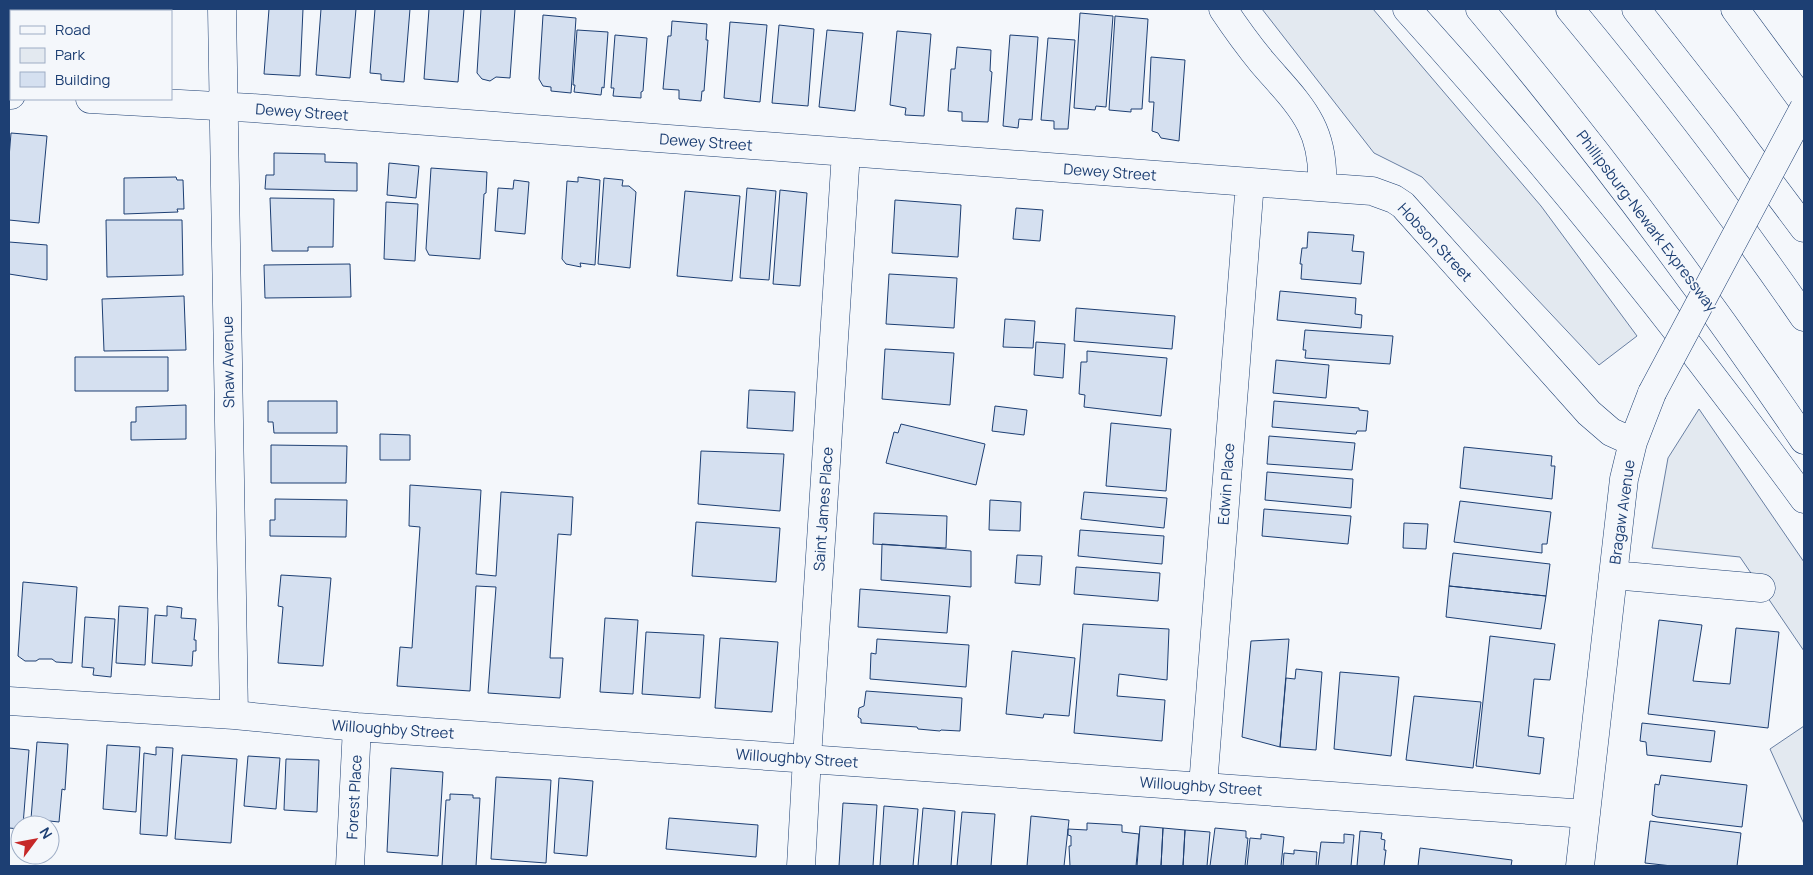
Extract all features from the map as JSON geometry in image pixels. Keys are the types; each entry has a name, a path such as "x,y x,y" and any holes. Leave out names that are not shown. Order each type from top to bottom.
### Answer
{"main road":[{"name":"Shaw Avenue","path":"222,9 234,715"},
{"path":"1223,9 1261,60 1305,112 1314,129 1322,157 1322,186"},
{"path":"1407,9 1512,128 1629,269 1745,419 1804,500"},
{"name":"Phillipsburg-Newark Expressway","path":"1480,9 1582,133 1652,224 1804,440"},
{"path":"1570,9 1722,203 1804,317"},
{"path":"1734,9 1804,103"},
{"path":"1642,16 1804,228"},
{"name":"Dewey Street","path":"109,100 223,106 1322,186"},
{"name":"Bragaw Avenue","path":"1580,866 1622,492 1633,442 1652,393 1804,108"},
{"name":"Saint James Place","path":"801,866 806,758 846,152"},
{"name":"Edwin Place","path":"1203,786 1250,182"},
{"name":"Hobson Street","path":"1322,186 1372,191 1394,198 1403,205 1589,414 1611,432 1633,442"},
{"path":"1613,575 1761,588"},
{"name":"Willoughby Street","path":"9,701 234,715 357,727 1586,814"},
{"name":"Forest Place","path":"350,866 357,727"}],"green space":[{"path":"1262,9 1373,9 1541,206 1637,336 1599,365 1422,177 1374,153"},
{"path":"1699,409 1804,562 1804,651 1740,557 1652,548 1668,458"},
{"path":"1804,726 1804,824 1770,749"}],"building":[{"path":"269,9 303,9 300,76 264,74"},
{"path":"321,9 356,9 350,78 316,75"},
{"path":"375,9 410,9 404,82 381,80 381,74 370,73"},
{"path":"429,9 464,9 458,82 424,79"},
{"path":"481,9 515,9 510,78 496,77 490,81 482,79 477,73"},
{"path":"1080,13 1113,16 1106,107 1096,106 1095,110 1074,108"},
{"path":"543,15 576,18 571,93 551,91 551,87 543,86 539,79"},
{"path":"1115,16 1148,19 1142,109 1131,109 1131,112 1109,110"},
{"path":"672,21 707,24 706,40 708,40 704,91 702,91 701,101 679,99 679,90 663,89 668,36 671,36"},
{"path":"730,22 767,25 760,102 724,98"},
{"path":"779,25 814,29 808,106 772,103"},
{"path":"577,30 608,32 604,88 602,87 601,95 574,92"},
{"path":"827,30 863,33 855,111 819,107"},
{"path":"897,31 931,34 924,116 905,115 906,108 890,105"},
{"path":"615,35 647,38 641,98 613,96 614,88 611,88"},
{"path":"1010,35 1038,37 1032,120 1019,119 1018,128 1003,126"},
{"path":"1048,38 1075,40 1068,129 1054,129 1054,121 1041,120"},
{"path":"957,47 991,50 990,71 992,72 988,122 962,121 962,112 948,111 951,69 955,69"},
{"path":"1151,57 1185,60 1179,141 1161,138 1158,133 1152,131 1154,102 1149,102"},
{"path":"11,133 47,136 39,223 9,220"},
{"path":"274,153 325,154 325,162 357,163 357,191 265,189 266,175 274,175"},
{"path":"389,163 419,166 416,198 387,195"},
{"path":"431,168 487,172 480,259 429,255 426,249"},
{"path":"176,177 177,180 183,180 184,209 177,209 178,212 124,214 124,178"},
{"path":"578,177 600,180 595,265 580,263 581,267 566,264 562,259 567,181 578,182"},
{"path":"604,178 623,180 622,186 629,186 636,192 630,268 598,264"},
{"path":"514,180 529,182 525,234 495,231 498,188 513,189"},
{"path":"747,188 776,191 769,280 740,278"},
{"path":"780,190 807,193 800,286 773,284"},
{"path":"685,191 740,196 732,281 677,276"},
{"path":"270,198 334,199 333,247 308,247 308,251 272,251"},
{"path":"895,200 961,205 958,257 892,253"},
{"path":"386,202 418,204 415,261 384,259"},
{"path":"1016,208 1043,210 1040,241 1013,239"},
{"path":"106,220 182,220 183,275 107,277"},
{"path":"1308,232 1354,235 1352,251 1364,252 1361,284 1301,279 1302,248 1307,248"},
{"path":"9,242 47,245 47,280 9,274"},
{"path":"350,264 351,297 265,298 264,265"},
{"path":"889,274 957,278 954,328 886,324"},
{"path":"1280,291 1356,298 1355,314 1362,315 1361,328 1277,320"},
{"path":"184,296 186,350 104,351 102,299"},
{"path":"1076,308 1175,316 1172,349 1074,341"},
{"path":"1005,319 1035,321 1033,348 1003,347"},
{"path":"1305,330 1393,336 1390,364 1305,358 1306,350 1303,350"},
{"path":"1036,342 1065,344 1063,378 1034,375"},
{"path":"885,349 954,353 950,405 882,399"},
{"path":"1087,351 1167,358 1161,416 1084,407 1085,395 1079,394 1081,362 1087,362"},
{"path":"75,357 168,357 168,391 75,391"},
{"path":"1276,360 1329,365 1326,398 1273,393"},
{"path":"749,390 795,392 793,431 747,428"},
{"path":"268,401 337,401 337,433 274,433 273,422 268,422"},
{"path":"1274,401 1359,408 1359,410 1368,411 1366,431 1357,431 1356,434 1272,427"},
{"path":"186,405 186,439 131,440 131,422 136,422 136,407"},
{"path":"995,406 1027,410 1024,435 992,431"},
{"path":"1111,423 1171,429 1166,491 1106,486"},
{"path":"901,424 985,444 976,485 886,463 894,432 898,433"},
{"path":"380,434 410,435 410,460 380,460"},
{"path":"1269,436 1355,443 1352,470 1267,464"},
{"path":"271,445 347,446 346,483 271,483"},
{"path":"1464,447 1552,456 1551,466 1555,466 1552,499 1460,488"},
{"path":"701,451 784,454 780,511 698,504"},
{"path":"1267,472 1353,479 1351,508 1265,500"},
{"path":"410,485 481,490 476,574 496,576 501,492 573,497 571,535 558,534 550,658 563,658 560,698 488,693 496,587 476,586 470,691 397,686 400,647 412,648 420,527 409,526"},
{"path":"1084,492 1167,498 1164,528 1081,519"},
{"path":"275,499 347,500 346,537 270,536 270,520 275,520"},
{"path":"990,500 1021,502 1020,531 989,530"},
{"path":"1460,501 1551,512 1547,544 1542,544 1542,553 1454,542"},
{"path":"1264,509 1351,516 1348,544 1262,536"},
{"path":"874,513 947,516 946,548 873,544"},
{"path":"696,522 780,528 776,582 692,576"},
{"path":"1404,523 1428,524 1426,549 1403,548"},
{"path":"1080,530 1164,536 1162,564 1078,556"},
{"path":"882,544 971,551 971,587 881,580"},
{"path":"1453,553 1550,564 1546,596 1449,586"},
{"path":"1017,555 1042,556 1040,585 1015,583"},
{"path":"1076,567 1160,573 1158,601 1074,594"},
{"path":"281,575 331,578 323,666 278,663 283,607 278,606"},
{"path":"23,582 77,587 72,663 56,662 52,659 25,661 18,656"},
{"path":"1449,586 1546,596 1541,629 1446,617"},
{"path":"860,589 950,596 947,633 858,627"},
{"path":"119,606 148,608 145,665 116,663"},
{"path":"167,606 182,608 181,618 196,619 194,640 196,640 196,651 193,651 192,666 152,663 155,615 167,616"},
{"path":"85,617 115,619 111,677 93,675 94,668 82,667"},
{"path":"605,618 638,620 633,694 600,692"},
{"path":"1659,620 1702,625 1693,681 1730,684 1736,628 1779,632 1768,728 1648,714"},
{"path":"1083,624 1169,629 1167,680 1119,674 1117,696 1165,700 1162,741 1074,733"},
{"path":"646,632 704,635 700,698 642,694"},
{"path":"1490,636 1555,644 1550,680 1534,679 1528,736 1544,738 1540,774 1476,766"},
{"path":"720,638 778,642 772,712 715,708"},
{"path":"877,639 969,645 966,687 870,679 871,653 876,654"},
{"path":"1289,639 1280,747 1242,737 1251,641"},
{"path":"1012,651 1075,658 1069,716 1044,714 1043,718 1006,714"},
{"path":"1296,669 1322,672 1316,750 1280,747 1286,678 1295,679"},
{"path":"1340,672 1399,677 1391,756 1334,749"},
{"path":"866,691 962,698 960,731 940,731 918,729 917,727 861,723 861,719 858,717 859,708 864,706"},
{"path":"1414,696 1481,702 1473,768 1406,760"},
{"path":"1642,723 1715,731 1711,762 1647,755 1646,742 1640,741"},
{"path":"37,742 68,744 65,790 62,789 60,815 31,815"},
{"path":"107,745 140,747 136,812 103,809"},
{"path":"156,747 173,748 167,836 140,834 144,753 156,755"},
{"path":"9,748 29,750 24,815 10,815 9,828"},
{"path":"182,755 237,759 231,843 175,839"},
{"path":"248,756 280,758 276,809 244,806"},
{"path":"286,759 319,760 317,812 284,810"},
{"path":"391,768 443,772 438,856 387,852"},
{"path":"1661,775 1747,785 1742,827 1652,815 1655,784 1659,785"},
{"path":"496,777 551,780 546,863 491,859"},
{"path":"559,778 593,781 587,856 554,853"},
{"path":"450,794 473,795 473,798 480,798 476,866 442,866 446,800 450,800"},
{"path":"843,803 877,805 873,866 839,866"},
{"path":"884,806 918,809 913,866 880,866"},
{"path":"923,808 955,811 951,866 918,866"},
{"path":"962,812 995,814 991,866 957,866"},
{"path":"1031,816 1069,820 1064,866 1027,866"},
{"path":"669,818 758,825 756,857 666,849"},
{"path":"1650,821 1741,833 1737,866 1672,866 1645,863"},
{"path":"1087,823 1122,825 1122,832 1139,834 1136,866 1070,866 1069,846 1071,846 1071,836 1068,835 1068,829 1087,830"},
{"path":"1140,826 1163,828 1161,866 1137,866"},
{"path":"1163,828 1185,830 1183,866 1161,866"},
{"path":"1215,828 1246,831 1246,838 1248,838 1245,866 1210,866"},
{"path":"1185,830 1210,832 1207,866 1183,866"},
{"path":"1360,831 1382,833 1381,839 1385,840 1384,850 1386,850 1384,866 1357,866"},
{"path":"1261,834 1284,837 1281,866 1247,866 1250,838 1261,839"},
{"path":"1344,834 1354,835 1351,866 1318,866 1321,842 1344,843"},
{"path":"1420,848 1512,860 1511,866 1418,866"},
{"path":"1294,850 1317,852 1316,866 1283,866 1284,853 1294,854"}]}
